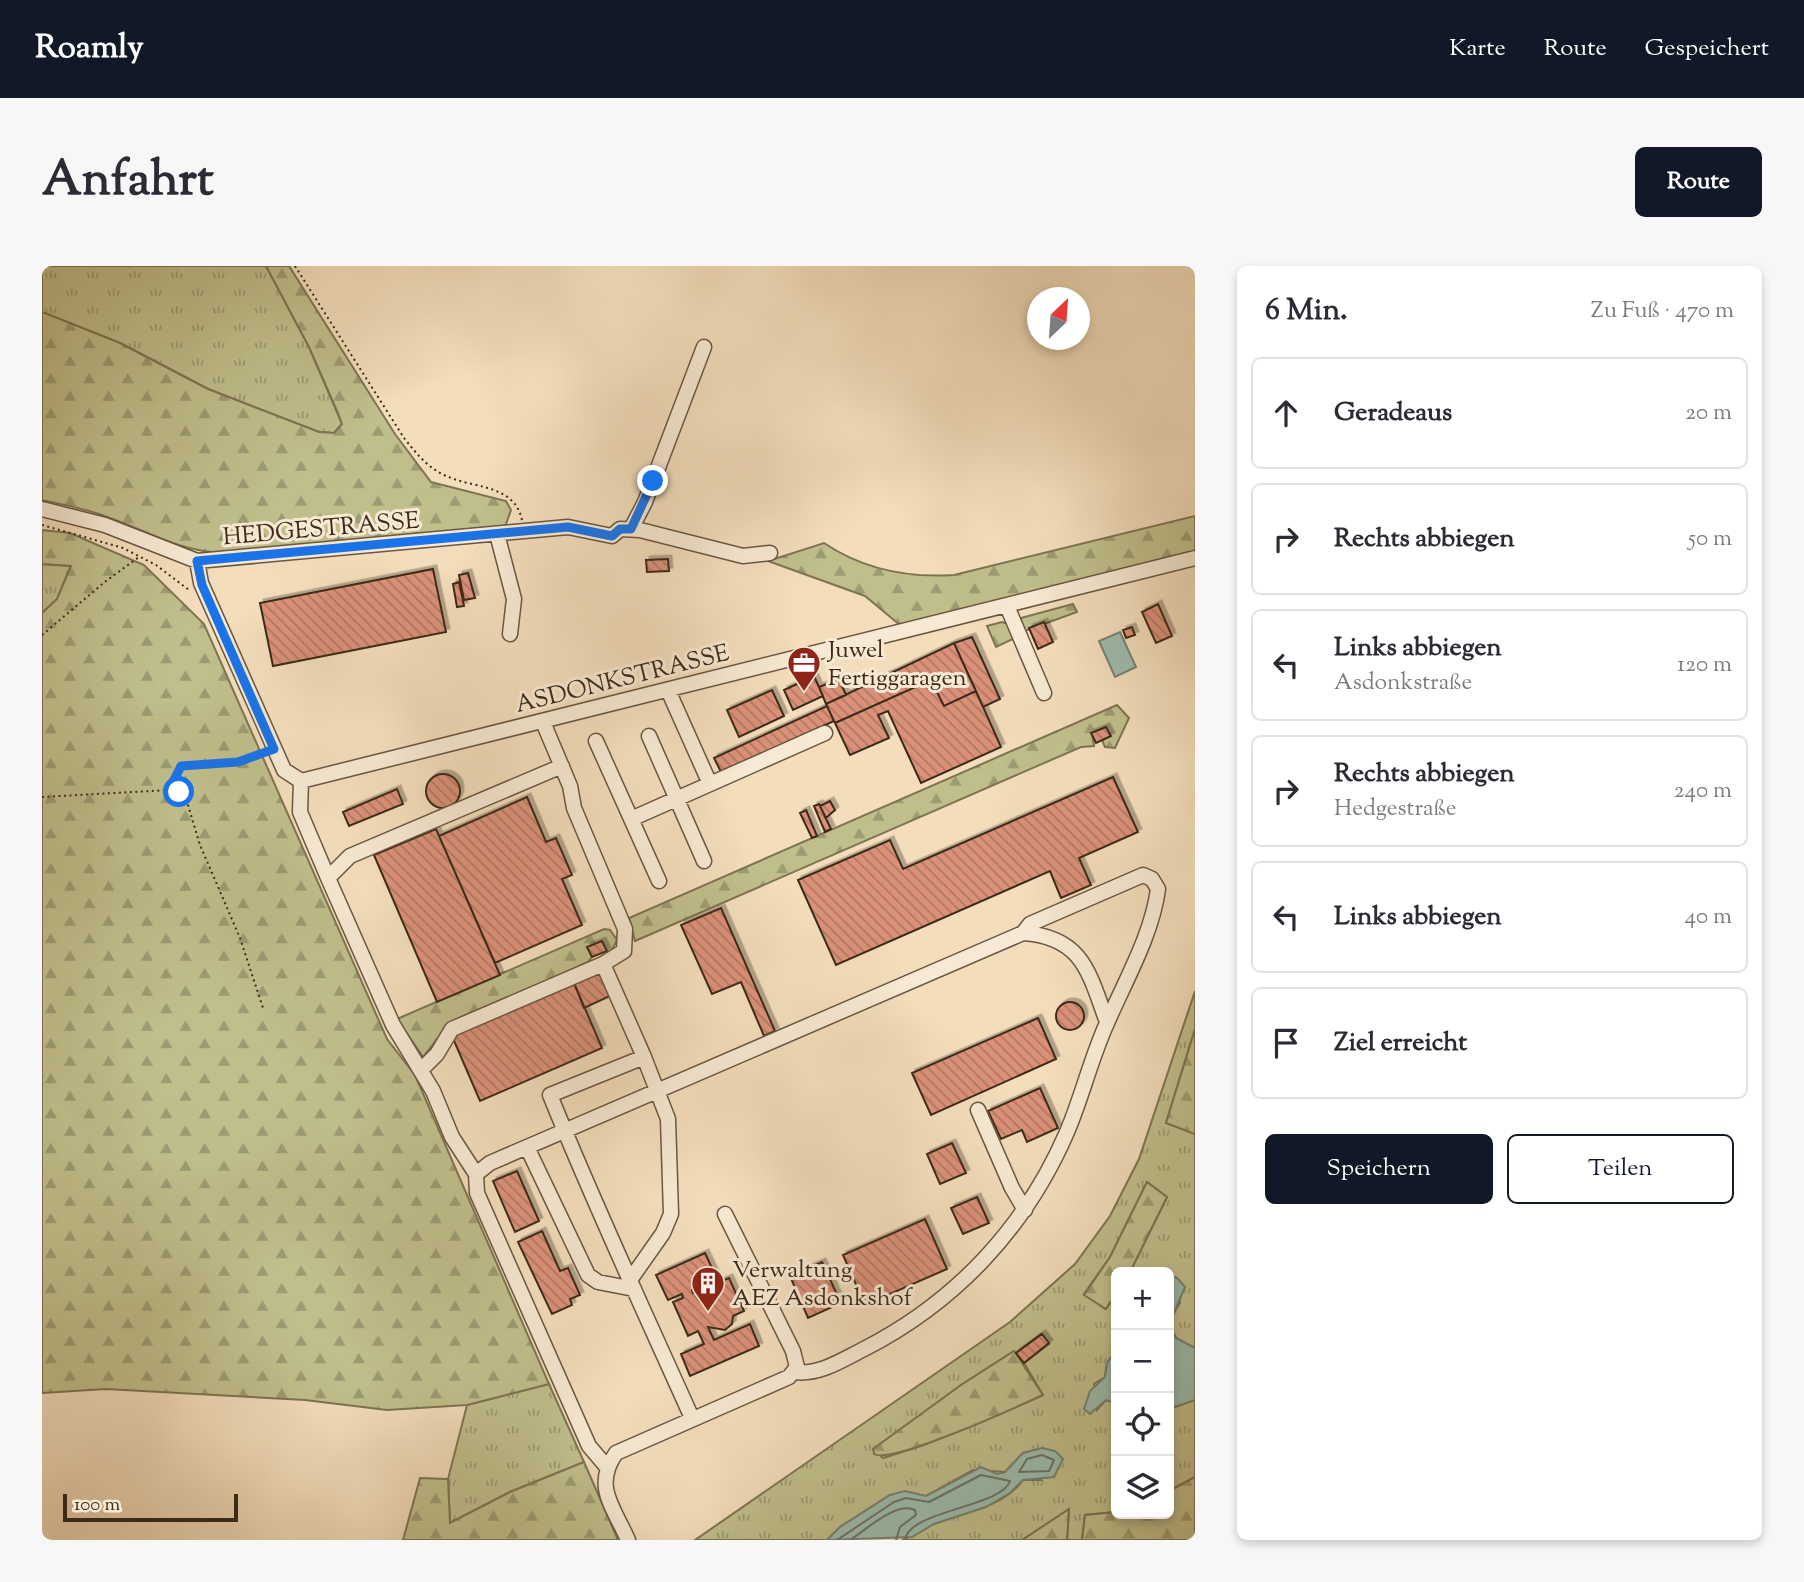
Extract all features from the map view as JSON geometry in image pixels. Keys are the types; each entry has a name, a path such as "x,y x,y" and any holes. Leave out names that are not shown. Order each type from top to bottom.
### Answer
{"street":[{"path":"704,347 645,502 631,529 743,556 770,553"},
{"name":"HEDGESTRASSE","path":"42,509 105,525 197,561 568,527 612,536 620,529 631,529"},
{"path":"497,534 514,599 510,634"},
{"name":"ASDONKSTRASSE","path":"300,781 1195,558"},
{"path":"197,561 202,585 274,749 287,774 300,781 300,812 393,1024 421,1070 452,1137 476,1174 477,1194 589,1446 606,1466"},
{"path":"1007,607 1044,693"},
{"path":"668,691 710,784"},
{"path":"421,1070 437,1054 452,1029 603,964 624,951 625,929 574,808 562,766 543,722"},
{"path":"631,819 825,733"},
{"path":"649,736 704,861"},
{"path":"596,741 659,881"},
{"path":"328,878 350,856 562,766"},
{"path":"476,1174 490,1163 1023,933 1030,925 1143,875 1152,879 1158,889 1157,900 1118,1004 1107,1022 1067,1131 1026,1210 991,1254 931,1305 879,1341 831,1366 810,1374 795,1372 761,1390 617,1452 606,1466 605,1486 628,1540"},
{"path":"1023,933 1042,934 1075,951 1107,1022"},
{"path":"603,964 644,1057 670,1129 671,1214 663,1233 632,1284"},
{"path":"644,1057 550,1095 692,1419"},
{"path":"978,1110 1012,1188 1026,1210"},
{"path":"527,1147 588,1275 598,1282 632,1284"},
{"path":"724,1214 793,1351 796,1360 795,1372"}],"path":[{"path":"295,266 404,438 421,459 446,476 488,488 512,499 519,508 524,531"},
{"path":"42,525 82,535 141,556 168,572 186,589 202,585"},
{"path":"42,635 153,545"},
{"path":"169,790 181,766 238,762 274,749"},
{"path":"42,797 169,790 185,795 200,845 244,950 263,1008"}],"green space":[{"path":"42,266 266,266 309,347 342,424 334,433 319,432 208,389 120,343 42,312"},
{"path":"266,266 289,266 395,434 431,482 506,501 511,510 505,527 222,553 178,545 102,515 42,500 42,312 120,343 208,389 319,432 334,433 342,424 338,413 309,347"},
{"path":"1195,516 1195,552 901,626 865,596 768,561 824,543 855,560 886,570 919,575 954,575"},
{"path":"42,530 70,533 144,565 204,624 387,1039 415,1075 549,1384 467,1405 387,1410 305,1400 106,1389 42,1393 42,613 57,599 71,566 42,564"},
{"path":"42,564 71,566 57,599 42,613"},
{"path":"1073,604 1077,612 1022,632 1021,618"},
{"path":"1002,622 1008,624 1015,638 996,647 987,626"},
{"path":"1117,705 1129,718 1115,748 1105,747 1102,740 1110,736 1106,727 1092,733 1094,746 1081,747 635,941 629,918"},
{"path":"604,929 610,930 617,940 611,952 588,948 592,957 588,962 448,1026 423,1057 397,1019"},
{"path":"1195,991 1195,1029 1166,1123 1195,1134 1195,1348 1174,1335 1174,1313 1180,1303 1174,1267 1132,1267 1167,1197 1147,1182 1110,1257 1084,1294 1105,1309 1111,1301 1111,1358 1107,1363 1105,1377 1094,1384 1097,1410 1106,1400 1111,1402 1111,1512 1085,1515 1082,1540 1067,1540 1069,1510 1022,1540 902,1540 936,1523 995,1503 1023,1480 1041,1480 1023,1453 1005,1472 973,1470 926,1496 890,1495 840,1527 827,1540 695,1540 1010,1322 1075,1264 1110,1216 1139,1159","holes":["1041,1334 1049,1344 1024,1363 1043,1395 924,1445 883,1458 874,1449 961,1385 1014,1351 1016,1353"]},
{"path":"1195,1029 1195,1134 1166,1123"},
{"path":"1147,1182 1167,1197 1132,1267 1111,1267 1111,1302 1106,1309 1084,1295 1110,1257"},
{"path":"1014,1351 1043,1395 928,1443 885,1455 874,1454 873,1449 961,1385"},
{"path":"549,1384 584,1462 510,1492 450,1523 448,1479 467,1405"},
{"path":"1195,1400 1195,1477 1174,1488 1174,1456 1174,1407"},
{"path":"584,1462 618,1540 403,1540 420,1478 448,1479 450,1523 510,1492"},
{"path":"1195,1477 1195,1540 1082,1540 1085,1515 1111,1512 1111,1519 1174,1519 1174,1488"},
{"path":"1069,1509 1067,1540 1022,1540"}],"water":[{"path":"1120,632 1136,667 1115,677 1099,641"},
{"path":"1174,1277 1185,1287 1174,1312"},
{"path":"1174,1334 1176,1338 1195,1348 1195,1400 1174,1407"},
{"path":"1111,1358 1111,1402 1106,1400 1090,1414 1084,1409 1090,1391 1105,1377 1107,1363"},
{"path":"1042,1448 1055,1451 1063,1459 1054,1477 1023,1480 1010,1493 986,1507 934,1524 912,1537 827,1540 840,1527 890,1495 905,1491 926,1496 981,1467 997,1474 1005,1472 1023,1453"}],"building":[{"path":"668,559 669,571 647,572 646,560"},
{"path":"433,569 446,632 273,666 260,603"},
{"path":"468,573 475,598 464,600 459,575"},
{"path":"459,582 464,606 457,607 453,584"},
{"path":"1158,604 1172,636 1156,643 1142,612"},
{"path":"1044,622 1053,642 1038,649 1029,628"},
{"path":"1132,627 1135,635 1126,638 1123,630"},
{"path":"972,637 1000,699 983,707 954,643"},
{"path":"954,643 976,691 944,706 931,680 835,723 826,704"},
{"path":"814,676 823,696 793,710 784,690"},
{"path":"839,679 846,695 826,704 819,687"},
{"path":"931,680 944,706 976,691 1001,747 921,783 888,711 878,715 889,738 850,755 835,723"},
{"path":"772,690 784,716 739,737 727,710"},
{"path":"827,706 834,721 721,772 714,758"},
{"path":"1106,727 1111,736 1096,743 1091,733"},
{"path":"443,774 455,779 460,791 455,803 443,808 431,803 426,791 431,779"},
{"path":"1113,777 1138,832 1079,858 1091,885 1061,898 1050,871 836,965 798,880 890,840 903,869"},
{"path":"397,789 403,804 349,826 343,812"},
{"path":"527,797 546,842 556,838 572,875 562,879 582,925 495,963 439,836"},
{"path":"830,801 835,810 826,818 820,806"},
{"path":"819,804 831,829 825,832 814,806"},
{"path":"806,810 817,836 812,838 800,813"},
{"path":"436,829 500,975 437,1002 374,855"},
{"path":"721,908 775,1031 764,1036 741,982 712,994 681,925"},
{"path":"602,941 607,951 592,957 587,947"},
{"path":"599,972 610,996 584,1008 574,983"},
{"path":"574,983 602,1048 480,1101 452,1036"},
{"path":"1070,1002 1080,1006 1084,1016 1080,1026 1070,1030 1060,1026 1056,1016 1060,1006"},
{"path":"1038,1018 1056,1059 931,1115 912,1073"},
{"path":"1040,1088 1058,1128 1027,1142 1022,1130 1001,1139 988,1111"},
{"path":"952,1143 966,1173 940,1184 927,1154"},
{"path":"517,1171 539,1221 515,1232 493,1181"},
{"path":"977,1197 989,1223 963,1234 951,1208"},
{"path":"925,1219 947,1269 865,1305 843,1255"},
{"path":"542,1231 560,1271 568,1268 580,1295 570,1299 572,1305 552,1314 518,1242"},
{"name":"Verwaltung AEZ Asdonkshof","path":"705,1253 717,1279 692,1290 693,1293 729,1278 744,1311 733,1316 732,1324 725,1330 708,1327 714,1340 750,1324 759,1346 690,1376 681,1354 704,1344 698,1331 688,1336 673,1302 683,1298 682,1294 668,1300 656,1275"},
{"path":"822,1262 841,1303 808,1318 790,1276"},
{"path":"1042,1334 1049,1343 1024,1363 1016,1353"}],"place":[{"name":"Juwel Fertiggaragen","path":"804,693"},
{"name":"Verwaltung AEZ Asdonkshof","path":"708,1313"}],"route":[{"path":"179,792 169,790 181,766 238,762 274,749 202,585 197,561 568,527 586,528 612,536 620,529 631,529 653,481"}]}
